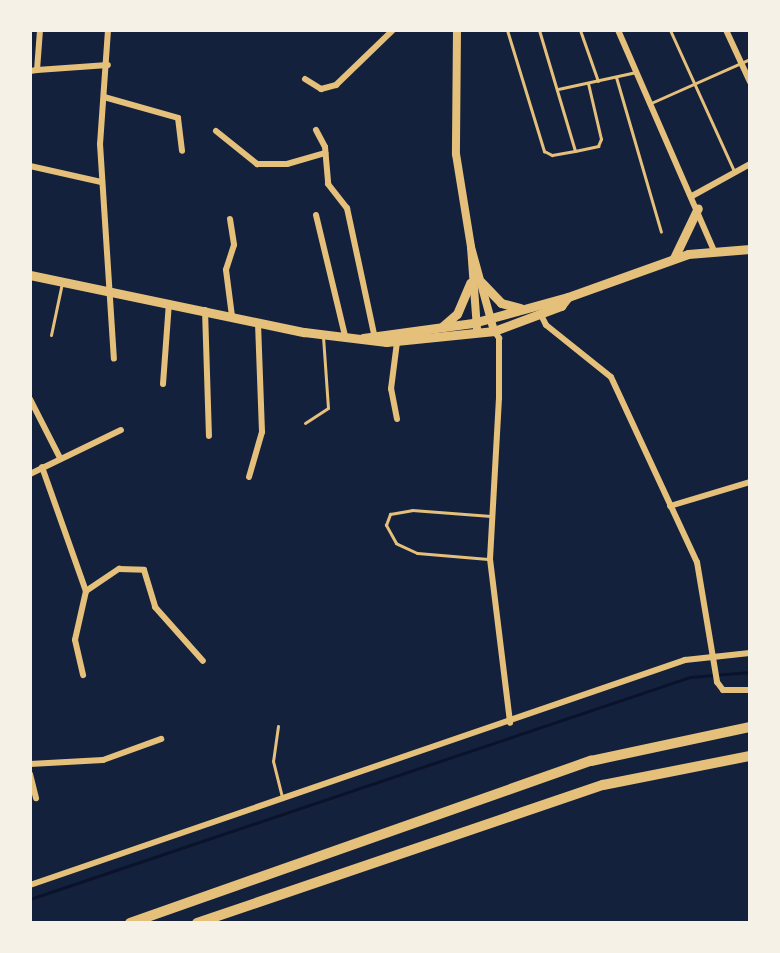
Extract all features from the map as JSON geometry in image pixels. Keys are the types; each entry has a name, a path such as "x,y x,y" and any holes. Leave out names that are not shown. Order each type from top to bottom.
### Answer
{"main road":[{"path":"674,258 698,208"},
{"path":"363,338 374,334 476,322 568,297 674,258 713,249 750,249"},
{"path":"30,275 327,335 397,342 494,331 541,315 568,297"},
{"path":"481,282 501,303 520,309"},
{"path":"438,328 457,314 471,283"},
{"path":"130,923 591,761 687,737 750,727"},
{"path":"197,923 603,785 695,763 750,756"}],"street":[{"path":"40,30 34,70 108,65"},
{"path":"108,30 101,182 107,291 114,359"},
{"path":"305,79 321,88 336,85 363,53 393,30"},
{"path":"457,30 454,129 471,247 494,331 499,338 499,398 490,559 510,723"},
{"path":"618,30 698,208 713,249"},
{"path":"726,30 750,82"},
{"path":"104,97 178,118 182,151"},
{"path":"316,130 326,153 328,184 347,208 374,334"},
{"path":"216,131 257,164 287,164 326,153"},
{"path":"692,196 750,164"},
{"path":"30,166 101,182"},
{"path":"316,215 345,336"},
{"path":"230,219 234,246 226,261 232,316"},
{"path":"471,247 471,283 478,334"},
{"path":"164,384 169,303"},
{"path":"205,310 209,436"},
{"path":"541,315 546,325 611,377 697,562 712,665 717,682 723,690 750,690"},
{"path":"249,477 262,432 258,322"},
{"path":"397,342 391,389 397,419"},
{"path":"30,399 60,458"},
{"path":"30,474 122,430"},
{"path":"42,467 86,591 75,640 83,675"},
{"path":"670,506 750,482"},
{"path":"86,591 119,569 144,570 155,607 203,661"},
{"path":"30,885 711,655 750,653"},
{"path":"30,764 104,760 161,739"},
{"path":"30,774 36,798"}],"lane":[{"path":"507,30 544,151 552,155 598,146 601,140 588,83"},
{"path":"539,30 575,151"},
{"path":"580,30 598,81"},
{"path":"670,30 734,164 732,172"},
{"path":"651,103 750,59"},
{"path":"558,89 637,72"},
{"path":"616,77 661,232"},
{"path":"51,335 62,281"},
{"path":"305,423 328,408 327,335"},
{"path":"490,559 417,553 396,543 386,525 390,514 412,510 491,516"},
{"path":"278,726 273,761 283,798"}],"waterway":[{"path":"30,899 690,677 750,672"}]}
